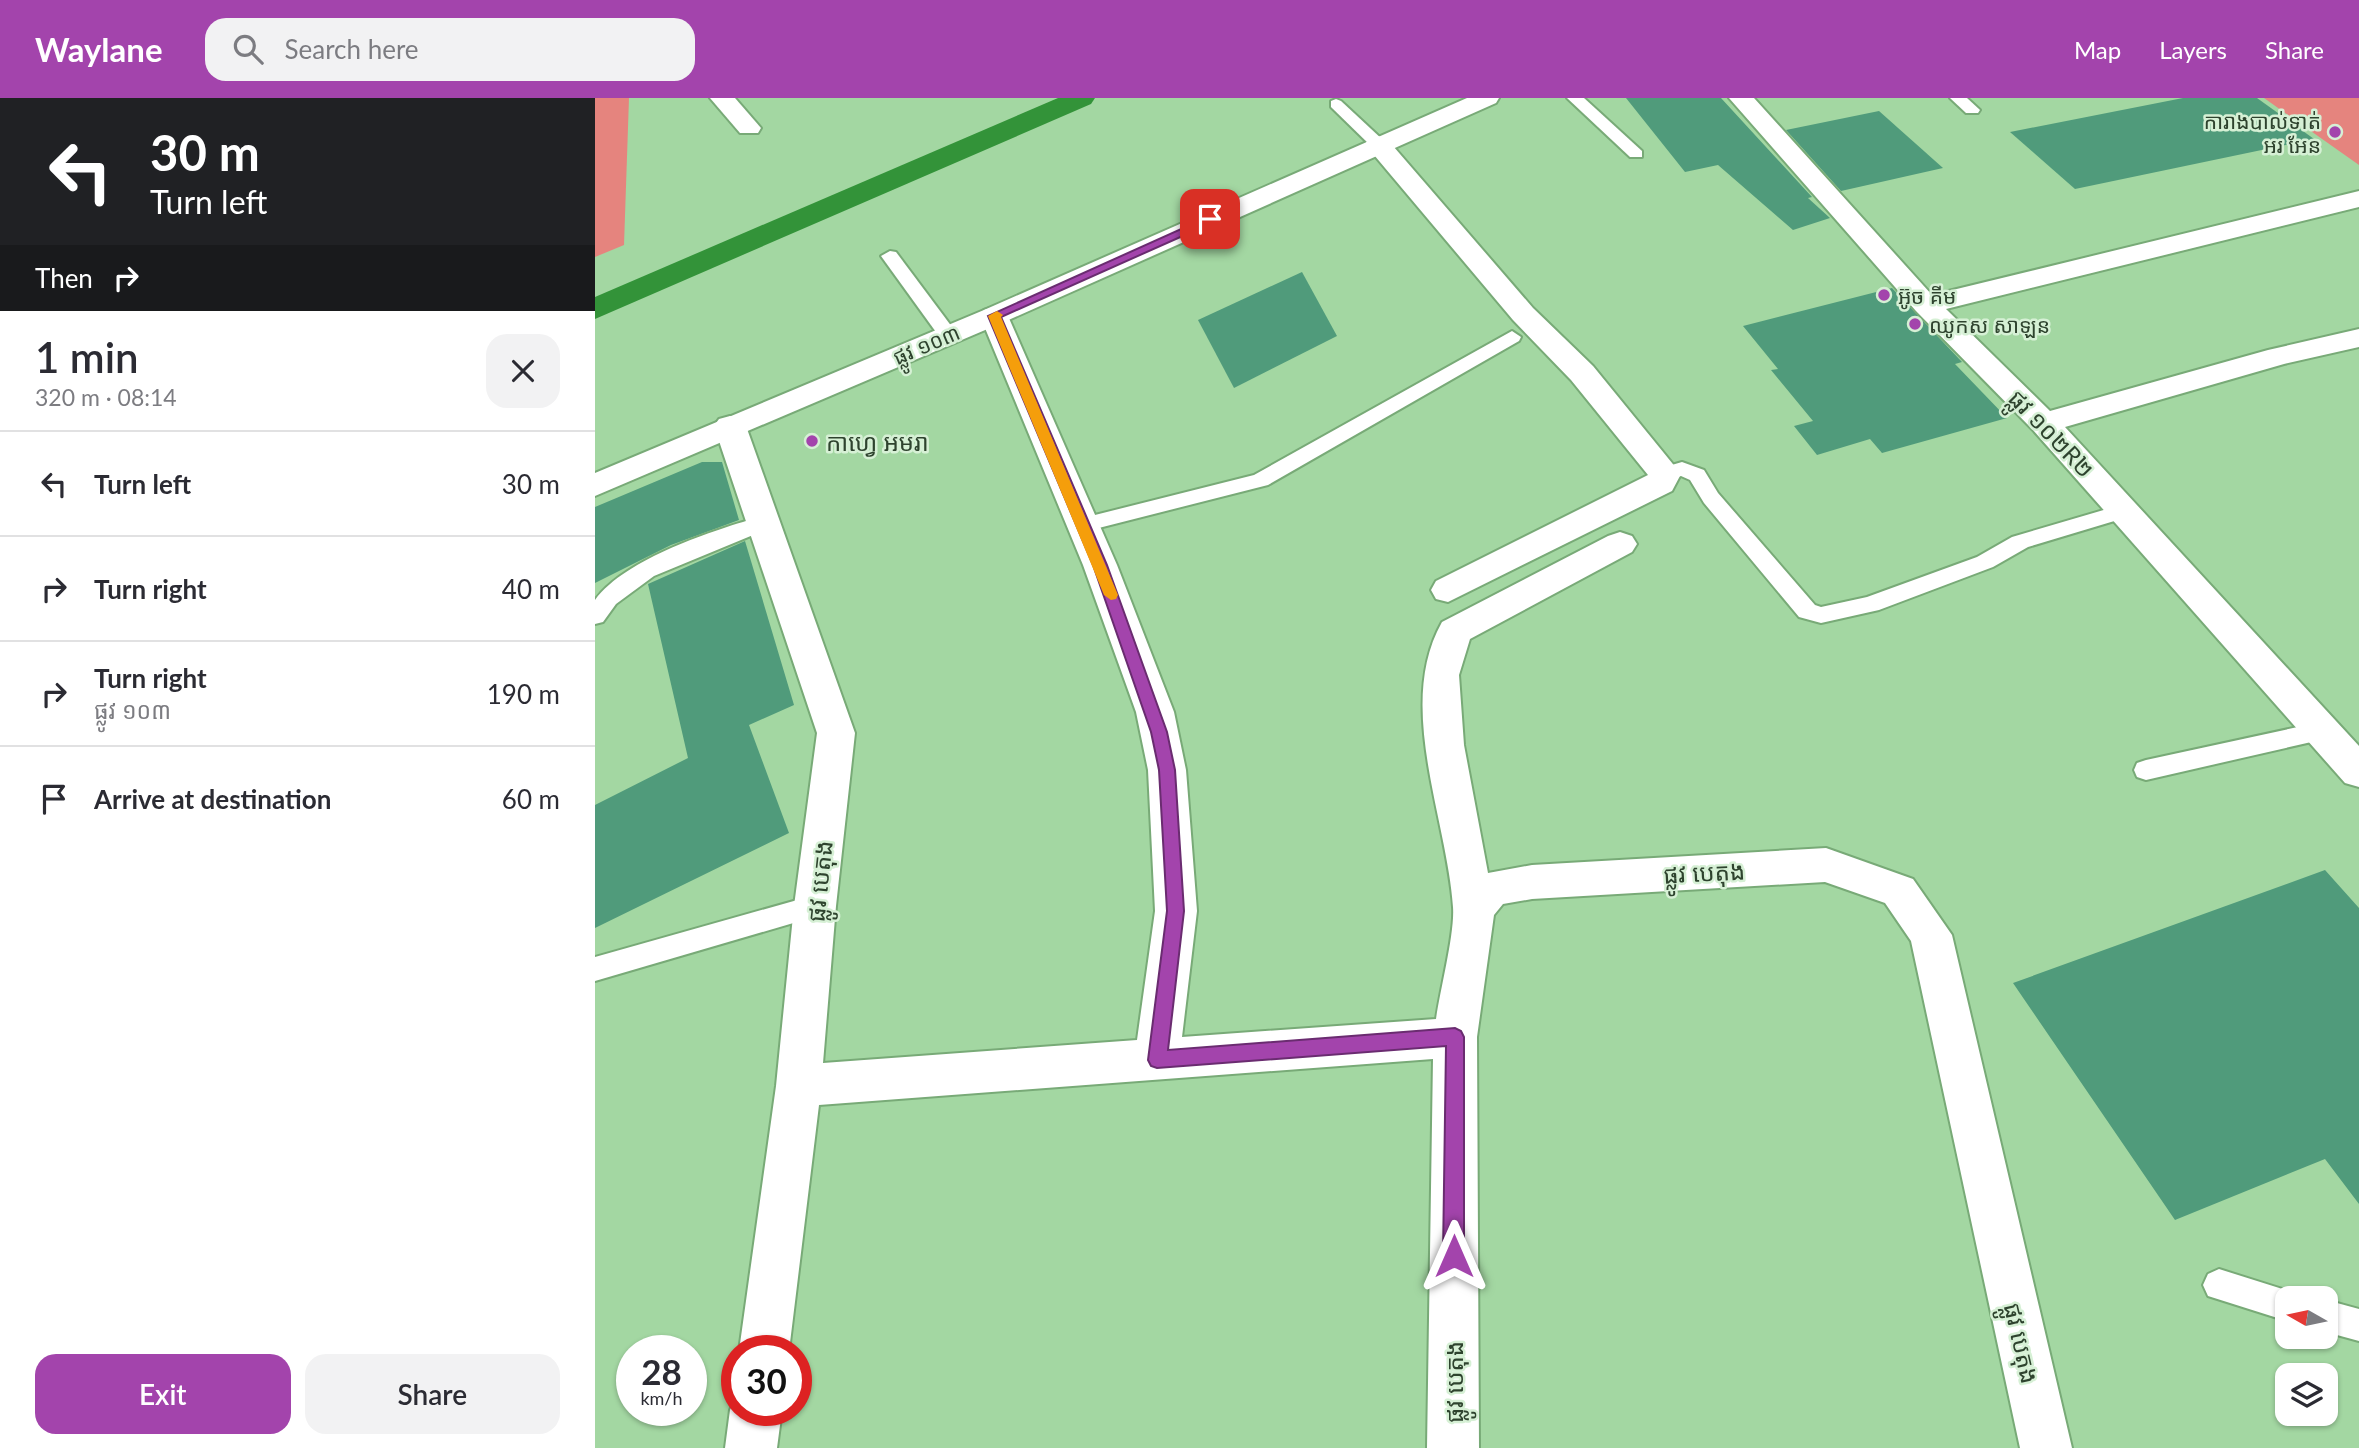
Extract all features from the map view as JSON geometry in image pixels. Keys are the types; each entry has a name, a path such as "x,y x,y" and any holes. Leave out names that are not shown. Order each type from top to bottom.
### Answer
{"street":[{"path":"722,98 749,128"},
{"name":"ផ្លូវ ១០៣","path":"595,485 994,316 1487,98"},
{"name":"ផ្លូវ ១០២R២","path":"1741,98 1926,305 2044,423 2124,510 2359,772"},
{"path":"1378,145 1523,314 1582,373 1665,474 1661,483 1448,590"},
{"path":"1926,305 2359,200"},
{"path":"994,316 1083,525 1155,712 1167,770 1176,911 1157,1060"},
{"path":"2044,423 2278,356 2359,338"},
{"name":"ផ្លូវ បេតុង","path":"730,426 836,733 815,906 799,1086 766,1335"},
{"path":"1474,909 1445,745 1441,675 1455,631 1620,544"},
{"name":"ផ្លូវ បេតុង","path":"1453,1448 1455,1037 1474,909 1491,889 1532,882 1826,865 1899,891 1931,935 2046,1448"},
{"path":"799,1086 1455,1037"},
{"path":"751,1448 754,1426"}],"lane":[{"path":"1575,98 1636,154"},
{"path":"1958,98 1972,110"},
{"path":"1336,104 1378,145"},
{"path":"890,257 948,335"},
{"path":"1083,525 1261,480 1512,337"},
{"path":"1665,474 1682,469 1697,475 1711,498 1773,573 1807,611 1821,615 1871,604 1985,562 2020,542 2124,510"},
{"path":"595,615 619,586 655,567 763,523"},
{"path":"2146,770 2321,731"},
{"path":"595,969 815,906"},
{"path":"2219,1286 2275,1302"},
{"path":"2338,1319 2359,1325"}],"shaded area":[{"path":"595,98 629,98 624,245 595,257"},
{"name":"ការាងបាល់ទាត់ អរ អែន","path":"2264,98 2359,98 2359,165"}],"building":[{"path":"1626,98 1721,98 1812,197 1808,198 1830,218 1793,230 1718,165 1685,172"},
{"path":"2183,98 2257,98 2314,139 2075,189 2010,132"},
{"path":"1879,111 1943,168 1841,191 1786,130"},
{"path":"1302,272 1337,336 1234,388 1198,320"},
{"path":"1892,288 1962,362 1955,364 2007,418 1882,453 1870,439 1817,455 1794,426 1813,421 1771,370 1778,369 1743,326"},
{"path":"702,462 722,462 739,520 671,545 595,583 595,507"},
{"path":"745,541 794,705 749,725 789,833 595,928 595,805 688,758 648,584"},
{"path":"2325,870 2359,908 2359,1204 2325,1159 2175,1220 2013,983"}],"waterway":[{"path":"595,309 1081,98"}],"slow traffic":[{"path":"997,315 994,316 1111,595"}],"place":[{"name":"ការាងបាល់ទាត់ អរ អែន","path":"2335,132"},
{"name":"អ៊ូច គីម","path":"1884,295"},
{"name":"ឈូកស សាឡន","path":"1915,324"},
{"name":"កាហ្វេ អមរា","path":"812,441"}],"route":[{"path":"1210,219 994,316 1100,565 1155,712 1167,770 1176,911 1157,1060 1455,1037 1454,1256"}]}
